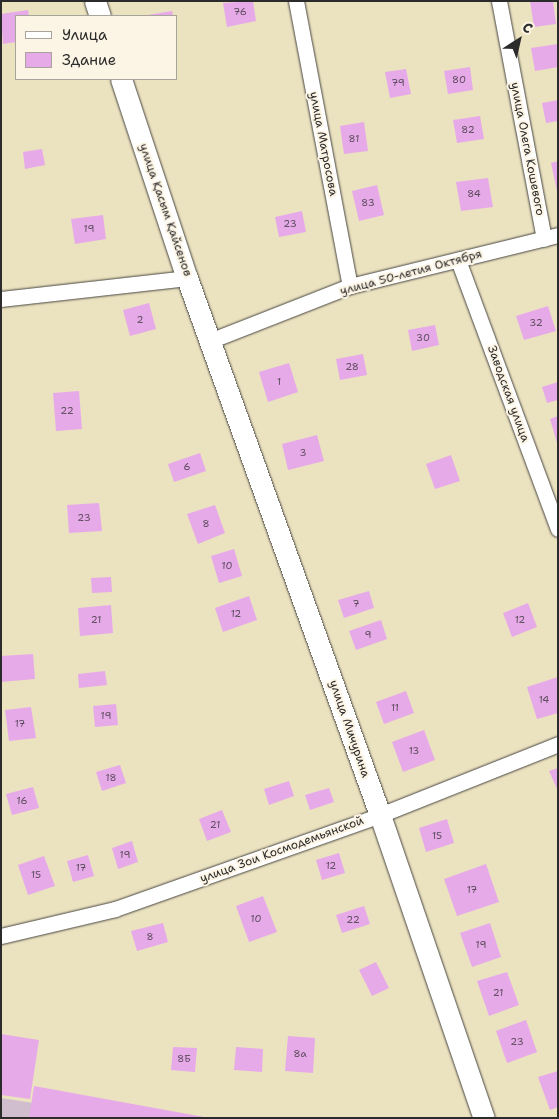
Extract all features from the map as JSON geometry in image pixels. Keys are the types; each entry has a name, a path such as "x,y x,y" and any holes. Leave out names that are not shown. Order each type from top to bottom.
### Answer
{"street":[{"path":"95,1 100,15"},
{"name":"улица Матросова","path":"296,1 350,286"},
{"name":"улица Олега Кошевого","path":"499,1 551,237"},
{"name":"улица Қасым Қайсенов","path":"121,80 187,278 212,340"},
{"name":"улица 50-летия Октября","path":"212,340 350,286 551,237"},
{"name":"Заводская улица","path":"458,260 558,529"},
{"path":"1,299 187,278"},
{"name":"улица Мичурина","path":"212,340 380,815 484,1118"},
{"name":"улица Зои Космодемьянской","path":"1,936 115,909 380,815 558,744"}],"shaded area":[{"path":"1,1098 130,1118 1,1118"}],"building":[{"path":"253,1 256,21 227,27 223,3"},
{"path":"530,1 553,1 556,24 534,27"},
{"path":"28,10 29,15 15,15 15,42 3,44 1,14"},
{"path":"172,11 173,15 148,15"},
{"path":"558,44 558,67 535,71 531,48"},
{"path":"470,67 473,90 448,94 444,71"},
{"path":"406,69 411,94 390,98 385,72"},
{"path":"558,100 558,121 546,123 542,103"},
{"path":"480,116 484,139 457,143 453,120"},
{"path":"364,122 368,151 344,154 340,126"},
{"path":"42,149 45,165 25,169 23,152"},
{"path":"558,161 558,191 557,191 551,163"},
{"path":"488,178 493,207 461,211 456,182"},
{"path":"377,185 384,215 359,221 352,191"},
{"path":"302,211 306,232 279,237 275,217"},
{"path":"103,215 106,239 75,244 71,219"},
{"path":"149,303 156,329 130,336 123,310"},
{"path":"548,306 556,331 524,340 516,316"},
{"path":"435,325 439,345 412,351 408,330"},
{"path":"363,354 367,375 340,380 336,359"},
{"path":"289,363 298,392 268,402 259,372"},
{"path":"558,382 558,400 547,403 542,387"},
{"path":"79,391 82,429 56,431 53,393"},
{"path":"558,416 558,443 557,443 550,419"},
{"path":"317,435 324,461 288,470 282,444"},
{"path":"200,453 206,471 174,482 168,464"},
{"path":"451,455 460,481 435,489 426,464"},
{"path":"99,503 102,531 69,533 67,505"},
{"path":"215,505 225,533 198,544 187,514"},
{"path":"234,549 242,576 219,583 211,556"},
{"path":"111,577 112,592 92,593 91,578"},
{"path":"369,591 374,608 344,618 338,600"},
{"path":"249,596 257,620 223,632 215,608"},
{"path":"528,603 537,627 512,637 503,613"},
{"path":"111,605 113,633 80,636 78,608"},
{"path":"381,620 387,639 356,650 349,631"},
{"path":"33,654 35,679 1,682 1,656"},
{"path":"105,671 107,685 79,688 78,674"},
{"path":"558,677 558,713 537,719 527,687"},
{"path":"406,691 414,713 384,724 376,702"},
{"path":"116,704 118,725 95,727 93,706"},
{"path":"31,707 36,738 9,741 5,710"},
{"path":"424,730 435,760 403,772 392,742"},
{"path":"120,765 126,783 102,791 96,772"},
{"path":"558,768 558,791 549,771"},
{"path":"289,781 294,796 269,805 264,789"},
{"path":"33,787 39,808 12,815 6,794"},
{"path":"329,788 334,802 310,810 305,795"},
{"path":"222,810 231,832 207,841 199,819"},
{"path":"447,819 454,843 426,852 419,828"},
{"path":"132,841 138,862 118,869 112,848"},
{"path":"339,853 345,873 322,880 316,860"},
{"path":"88,855 94,876 73,882 67,861"},
{"path":"44,856 55,886 28,895 18,865"},
{"path":"486,864 499,902 457,916 444,879"},
{"path":"263,896 277,932 249,942 236,906"},
{"path":"364,906 370,924 342,933 336,915"},
{"path":"163,923 168,942 137,951 131,931"},
{"path":"490,923 501,957 472,967 460,933"},
{"path":"376,962 389,988 372,996 359,970"},
{"path":"507,972 519,1005 489,1016 477,981"},
{"path":"526,1020 537,1052 507,1063 496,1031"},
{"path":"1,1034 39,1040 30,1099 1,1095"},
{"path":"288,1036 315,1038 313,1073 285,1071"},
{"path":"173,1047 197,1048 195,1072 171,1070"},
{"path":"236,1047 263,1049 262,1072 234,1070"},
{"path":"558,1071 558,1107 550,1110 538,1077"},
{"path":"34,1086 204,1117 204,1118 29,1118"}]}
